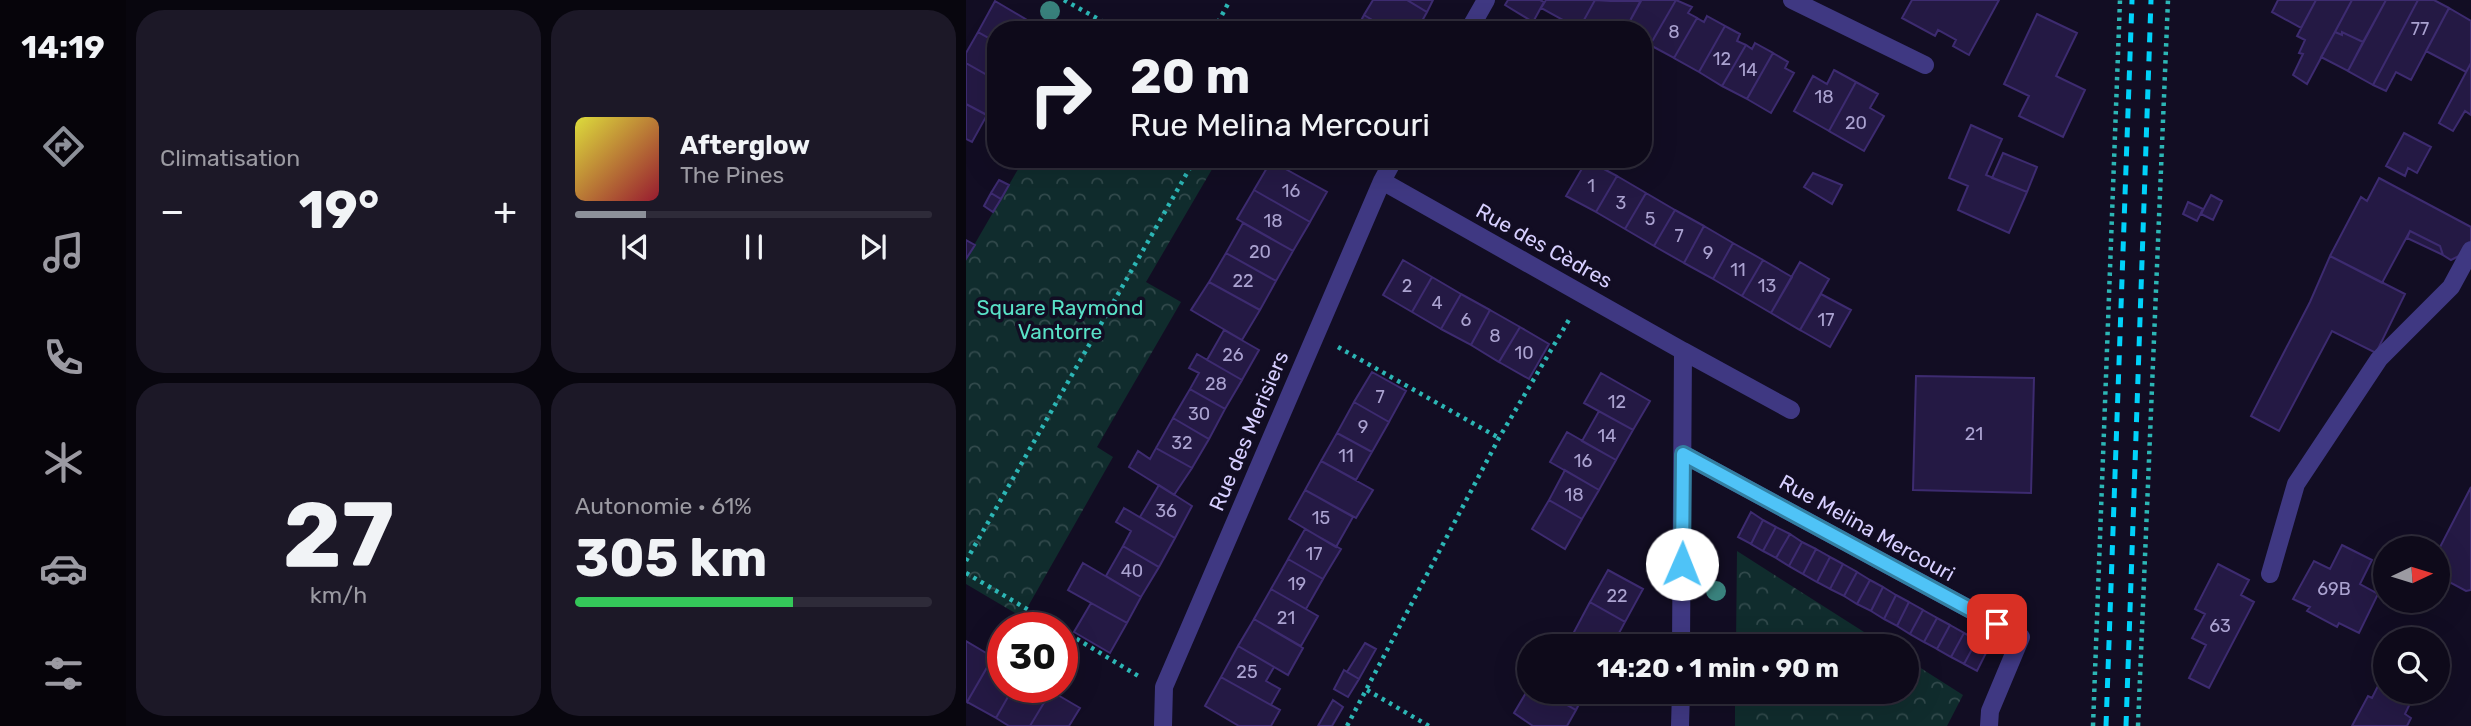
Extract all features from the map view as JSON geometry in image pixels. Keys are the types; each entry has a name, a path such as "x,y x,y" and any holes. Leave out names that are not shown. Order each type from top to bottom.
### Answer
{"street":[{"path":"1474,21 1486,0"},
{"path":"1793,0 1925,65"},
{"name":"Rue des Merisiers","path":"1163,726 1164,687 1389,168"},
{"name":"Rue des Cèdres","path":"1382,181 1791,410"},
{"path":"2270,574 2296,484 2379,359 2451,288 2471,250"},
{"path":"1681,634 1683,351"},
{"name":"Rue Melina Mercouri","path":"1683,454 2021,638 1990,711 1989,726"},
{"path":"1681,704 1681,726"}],"path":[{"path":"1064,0 1102,21"},
{"path":"1219,21 1230,0"},
{"path":"2093,726 2120,0"},
{"path":"2138,726 2168,0"},
{"path":"966,561 1190,168"},
{"path":"1347,726 1499,438 1583,295"},
{"path":"1315,334 1499,438"},
{"path":"966,573 1031,612"},
{"path":"1078,640 1143,679 1164,687"},
{"path":"1367,690 1429,726"}],"green space":[{"name":"Square Raymond Vantorre","path":"1019,168 1213,168 1146,282 1181,302 1097,447 1113,457 1025,612 1014,612 966,584 966,259"},
{"path":"1737,551 1867,634 1736,634"},
{"path":"1919,667 1963,695 1947,726 1735,726 1735,704 1919,704"}],"building":[{"path":"1373,0 1407,0 1427,12 1422,21 1374,21 1364,15"},
{"path":"1407,0 1433,0 1427,12"},
{"path":"1508,0 1544,2 1534,21 1505,5"},
{"path":"1546,0 1595,0 1583,21 1565,21 1541,8"},
{"path":"1595,0 1641,1 1630,21 1583,21"},
{"path":"1641,0 1676,0 1652,42 1652,21 1630,21"},
{"path":"1676,0 1692,7 1688,13 1697,18 1674,58 1652,46"},
{"path":"1912,0 1999,0 1969,55 1953,46 1956,40 1938,30 1935,36 1902,18"},
{"path":"2278,0 2316,0 2301,28 2272,12"},
{"path":"2316,0 2352,0 2307,84 2293,75 2303,54 2299,53 2305,40 2297,36"},
{"path":"2352,0 2386,0 2363,42 2342,32 2342,35 2335,32"},
{"path":"2386,0 2418,0 2373,85 2348,71"},
{"path":"2418,0 2434,0 2449,8 2411,80 2396,72 2386,91 2373,85"},
{"path":"995,1 1029,21 987,21 987,37 978,32"},
{"path":"2449,8 2471,21 2471,63 2466,72 2426,51"},
{"path":"2037,14 2077,33 2056,76 2085,90 2063,137 2019,116 2029,96 2004,84"},
{"path":"1364,15 1374,21 1361,21"},
{"path":"1707,16 1725,26 1699,72 1674,58 1697,18 1704,22"},
{"path":"1725,26 1740,34 1737,41 1746,45 1722,86 1699,72"},
{"path":"978,32 987,37 987,75 966,63 966,53"},
{"path":"2335,32 2342,35 2342,32 2363,42 2348,71 2321,57"},
{"path":"1755,43 1773,53 1747,99 1722,86 1746,45 1752,49"},
{"path":"1773,53 1788,62 1785,68 1794,73 1771,113 1747,99"},
{"path":"966,63 987,75 987,115 966,104"},
{"path":"2471,63 2471,115 2465,111 2453,131 2439,123"},
{"path":"1834,70 1856,82 1829,131 1794,111 1813,76 1827,84"},
{"path":"1856,82 1878,94 1870,108 1884,116 1864,151 1829,131"},
{"path":"966,104 987,115 972,142 966,139"},
{"path":"1971,125 2002,139 1986,175 2027,192 2009,233 1958,210 1968,186 1949,178"},
{"path":"2404,133 2431,147 2417,173 2408,168 2405,176 2386,166"},
{"path":"2003,153 2037,167 2027,192 1992,178"},
{"path":"1267,168 1284,168 1327,192 1310,222 1254,190"},
{"path":"1582,168 1602,168 1617,176 1596,212 1566,196"},
{"path":"1813,173 1842,185 1832,204 1804,187"},
{"path":"1617,176 1646,193 1625,229 1596,212"},
{"path":"2379,178 2471,227 2471,243 2459,256 2451,260 2443,255 2440,246 2410,231 2382,283 2330,256 2361,197 2367,201"},
{"path":"999,180 1009,185 1001,199 991,193"},
{"path":"1254,190 1310,222 1293,251 1237,219"},
{"path":"991,193 1001,199 993,212 984,206"},
{"path":"1646,193 1675,210 1654,246 1625,229"},
{"path":"2211,195 2222,201 2213,220 2201,214"},
{"path":"2188,202 2203,209 2197,221 2183,214"},
{"path":"1675,210 1704,226 1684,263 1654,246"},
{"path":"1243,223 1293,251 1276,281 1226,253"},
{"path":"1704,226 1733,243 1713,279 1684,263"},
{"path":"2410,231 2440,246 2443,255 2407,238"},
{"path":"966,240 975,245 966,259"},
{"path":"1733,243 1763,260 1742,296 1713,279"},
{"path":"1226,253 1276,281 1260,310 1209,282"},
{"path":"2330,256 2405,294 2376,353 2332,331 2279,431 2251,416 2310,302"},
{"path":"1403,260 1432,277 1412,312 1383,295"},
{"path":"1763,260 1792,277 1771,313 1742,296"},
{"path":"1800,262 1829,279 1800,330 1771,313"},
{"path":"1432,277 1461,294 1441,329 1412,312"},
{"path":"1209,282 1260,310 1242,340 1191,310"},
{"path":"1461,294 1490,310 1471,345 1441,329"},
{"path":"1821,294 1851,310 1830,347 1800,330"},
{"path":"1490,310 1520,327 1499,362 1471,345"},
{"path":"1520,327 1549,344 1529,379 1499,362"},
{"path":"1224,330 1259,350 1242,380 1207,360"},
{"path":"1197,354 1242,380 1225,409 1190,389 1199,373 1189,368"},
{"path":"1372,372 1406,391 1389,422 1354,402"},
{"path":"1601,373 1650,401 1633,430 1584,403"},
{"path":"1916,376 2034,378 2031,493 1913,490"},
{"path":"1190,389 1225,409 1209,439 1173,418"},
{"path":"1354,402 1389,422 1372,452 1337,433"},
{"path":"1599,411 1633,430 1616,460 1582,441"},
{"path":"1173,418 1209,439 1192,468 1156,448"},
{"path":"1567,432 1616,460 1599,490 1550,462"},
{"path":"1337,433 1372,452 1356,480 1321,461"},
{"path":"1156,448 1192,468 1174,495 1129,467 1138,451 1150,459"},
{"path":"1321,461 1373,490 1356,518 1305,490"},
{"path":"1565,470 1599,490 1582,519 1549,500"},
{"path":"1159,485 1192,506 1175,538 1140,517"},
{"path":"2471,487 2471,590 2466,591 2450,582 2450,536 2446,536"},
{"path":"1305,490 1353,517 1336,547 1289,519"},
{"path":"1549,500 1582,519 1565,549 1532,529"},
{"path":"1124,508 1175,538 1159,567 1123,546 1131,531 1116,522"},
{"path":"1751,512 1763,520 1751,544 1738,537"},
{"path":"1763,520 1776,527 1763,551 1751,544"},
{"path":"1776,527 1790,534 1776,558 1763,551"},
{"path":"1305,529 1341,549 1323,579 1288,559"},
{"path":"1790,534 1802,542 1789,566 1776,558"},
{"path":"1802,542 1816,549 1803,574 1789,566"},
{"path":"2342,545 2372,560 2360,584 2373,591 2373,604 2359,633 2339,623 2337,627 2307,611 2310,607 2293,599 2314,561 2330,569"},
{"path":"1123,546 1159,567 1141,597 1106,576"},
{"path":"1816,549 1830,557 1817,582 1803,574"},
{"path":"1830,557 1843,564 1830,589 1817,582"},
{"path":"1288,559 1323,579 1306,609 1271,589"},
{"path":"1083,563 1141,597 1127,623 1068,590"},
{"path":"1843,564 1857,572 1844,596 1830,589"},
{"path":"2218,564 2249,580 2241,595 2254,602 2209,688 2189,678 2206,645 2192,638 2205,614 2195,609"},
{"path":"1608,570 1643,589 1625,622 1590,602"},
{"path":"1857,572 1870,580 1857,604 1844,596"},
{"path":"1870,580 1883,587 1871,611 1857,604"},
{"path":"1883,587 1896,595 1884,619 1871,611"},
{"path":"1271,589 1318,616 1301,646 1254,619"},
{"path":"1896,595 1909,602 1897,626 1884,619"},
{"path":"1590,602 1625,622 1618,634 1574,632"},
{"path":"1909,602 1923,610 1910,634 1897,626"},
{"path":"1091,603 1127,623 1110,653 1078,634 1078,625"},
{"path":"1923,610 1937,618 1924,642 1919,639 1919,634 1910,634"},
{"path":"1937,618 1950,625 1937,649 1924,642"},
{"path":"1254,619 1303,648 1288,675 1238,646"},
{"path":"1950,625 1964,633 1951,657 1937,649"},
{"path":"1964,633 1977,640 1964,664 1951,657"},
{"path":"1977,640 1989,647 1977,671 1964,664"},
{"path":"966,641 987,653 987,667 966,701"},
{"path":"1365,643 1376,649 1359,679 1347,672"},
{"path":"1238,646 1274,667 1266,681 1280,689 1271,705 1221,677"},
{"path":"987,667 987,703 1004,703 996,718 967,702"},
{"path":"1344,670 1359,679 1348,697 1334,689"},
{"path":"1221,677 1280,710 1271,726 1239,726 1205,706"},
{"path":"2368,696 2373,696 2373,704 2410,704 2405,714 2411,718 2407,726 2352,726"},
{"path":"1333,700 1343,707 1332,726 1318,726"},
{"path":"1004,703 1044,703 1030,726 1009,726 996,718"},
{"path":"1044,703 1071,703 1080,708 1069,726 1030,726"},
{"path":"1519,704 1566,704 1576,710 1567,726 1533,726 1514,713"},
{"path":"1566,704 1579,704 1576,710"}],"railway":[{"path":"2106,726 2132,0"},
{"path":"2126,726 2151,0"}],"route":[{"path":"1682,564 1683,454 1997,624"}]}
